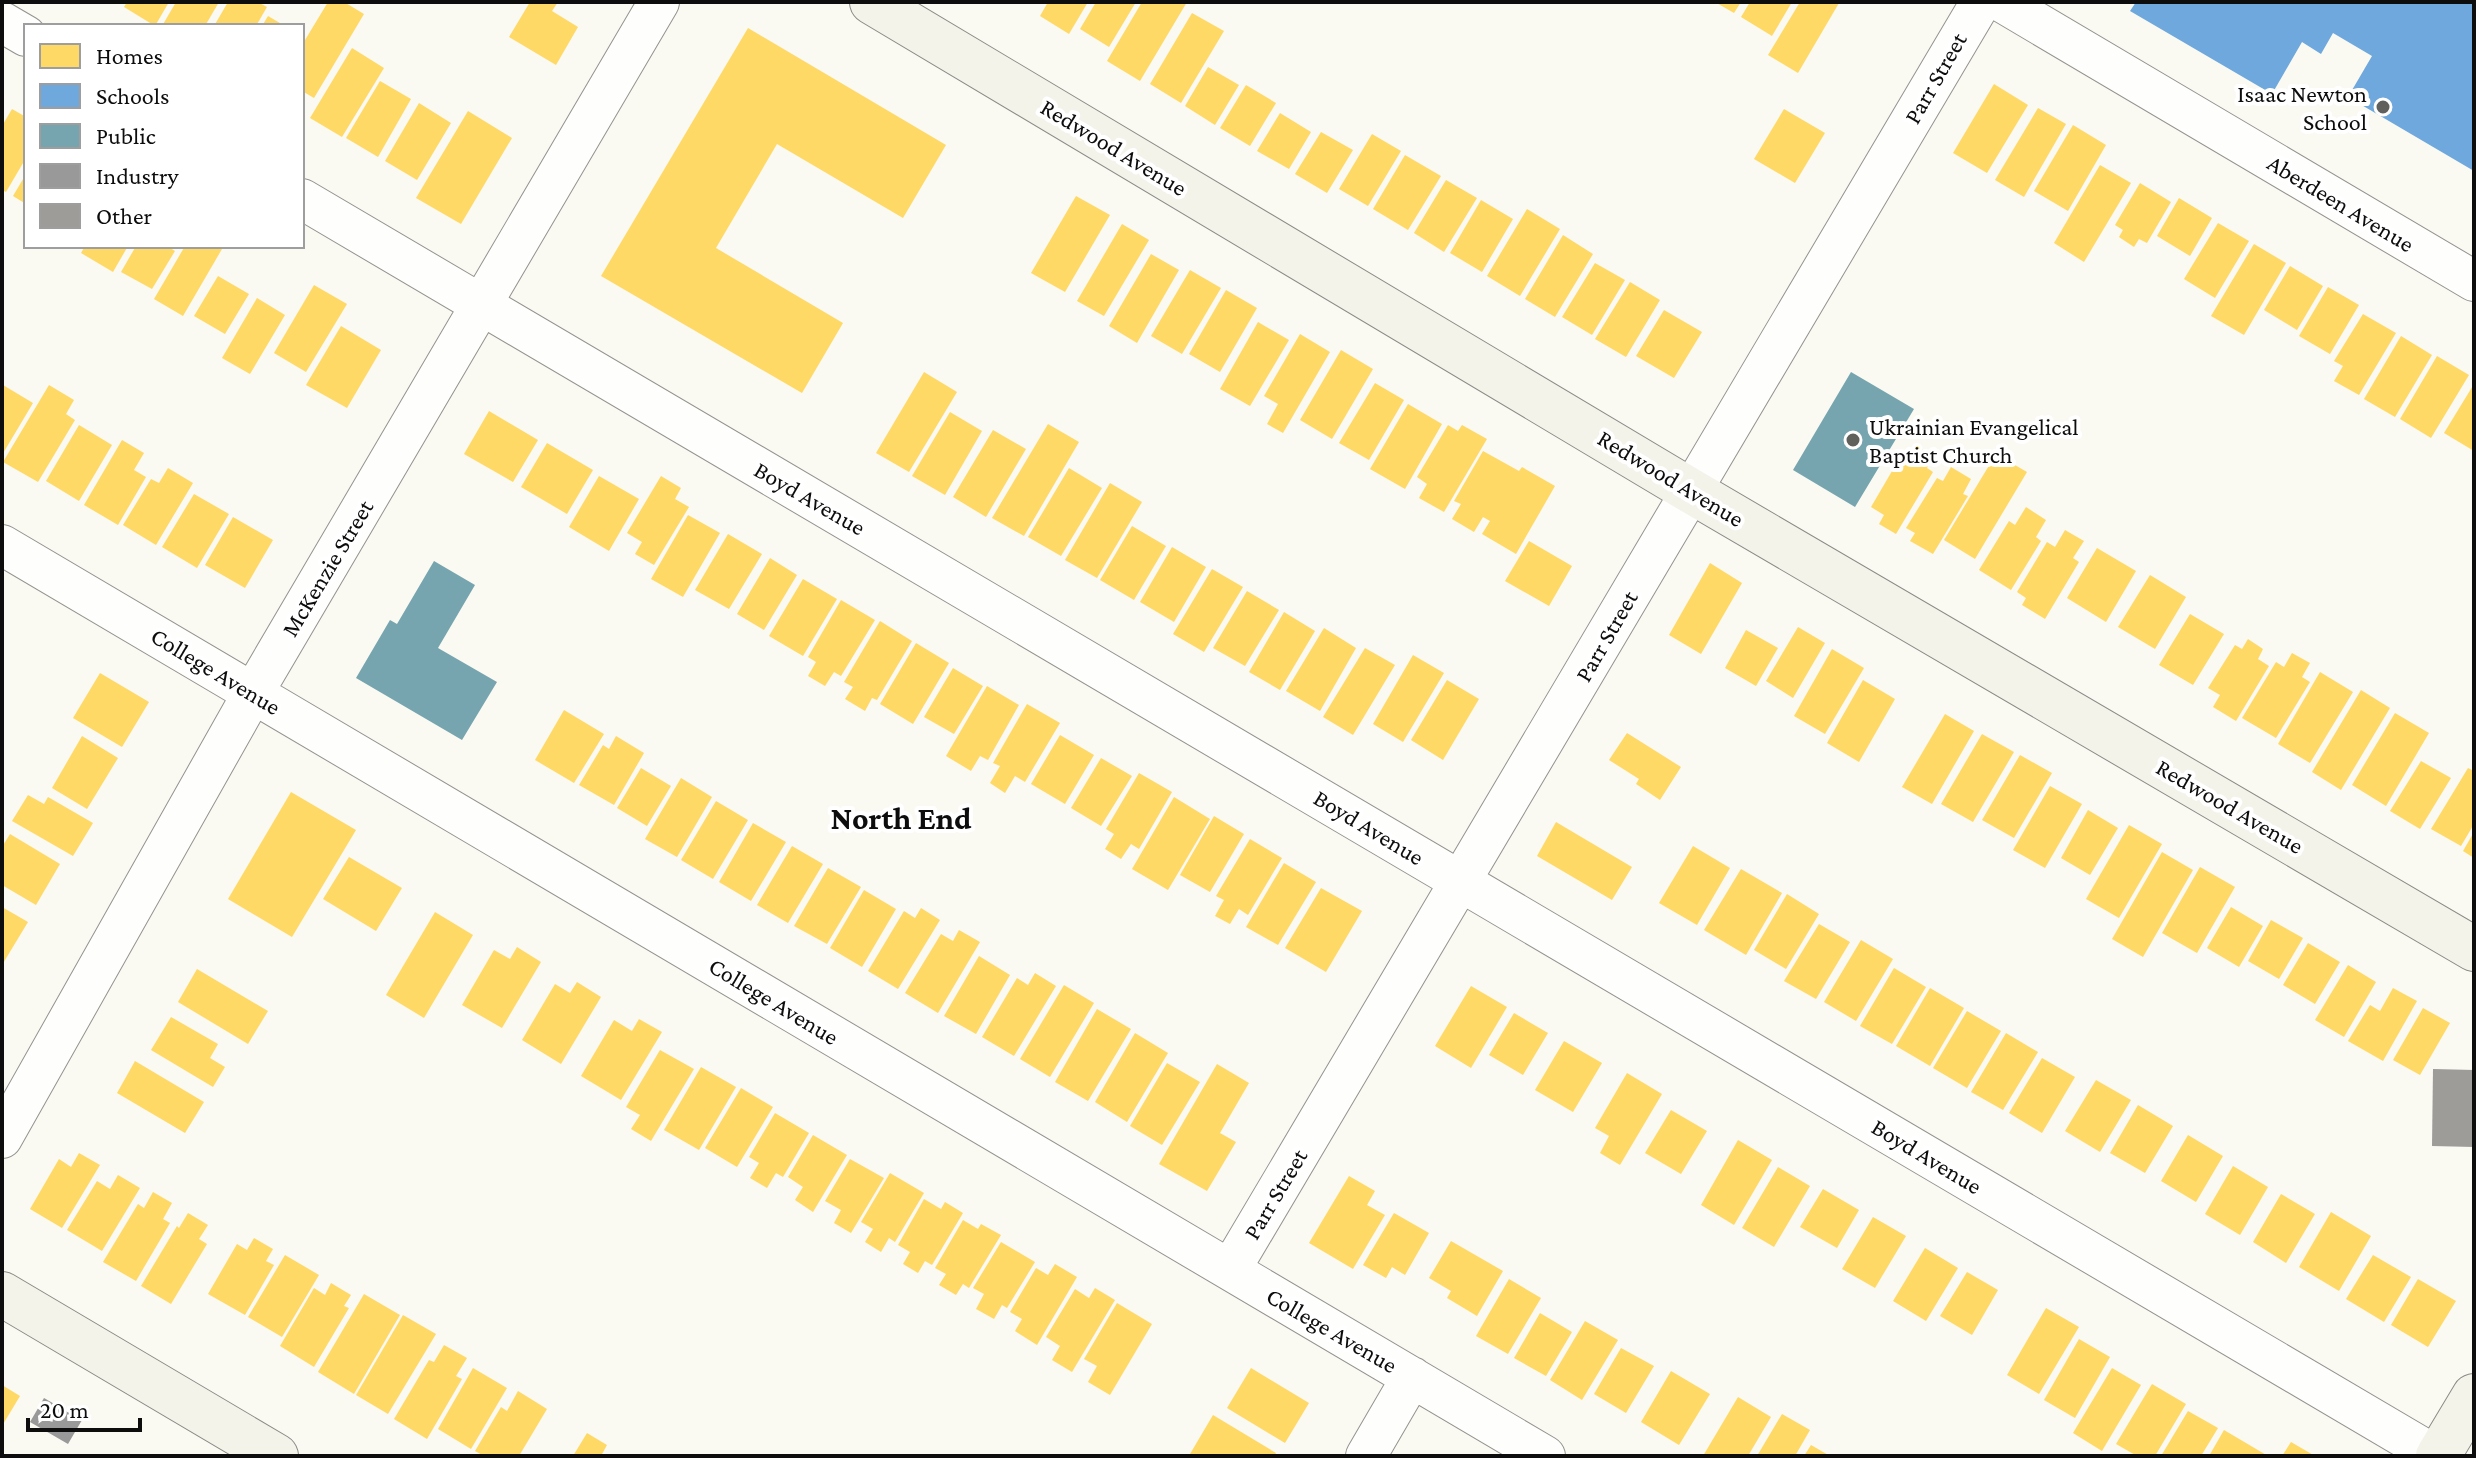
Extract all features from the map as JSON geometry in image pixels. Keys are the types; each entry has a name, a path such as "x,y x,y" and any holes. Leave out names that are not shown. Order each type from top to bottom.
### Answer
{"street":[{"name":"McKenzie Street","path":"2,1138 253,693 659,2"},
{"name":"Redwood Avenue","path":"872,2 1691,491 2474,949"},
{"name":"Parr Street","path":"1230,1270 1981,2"},
{"name":"Aberdeen Avenue","path":"2002,2 2474,281"},
{"path":"2,22 24,35"},
{"name":"Boyd Avenue","path":"304,200 2437,1456"},
{"name":"College Avenue","path":"2,545 1545,1456"},
{"path":"2,1294 276,1456"},
{"path":"1366,1456 1412,1377"},
{"path":"2437,1456 2474,1396"}],"building: Homes":[{"path":"127,2 169,2 156,24 124,7"},
{"path":"176,2 219,2 206,24 163,24"},
{"path":"228,2 258,2 267,7 257,24 215,24"},
{"path":"328,2 344,2 364,14 314,98 304,92 304,42"},
{"path":"530,2 558,2 552,11 578,27 556,65 509,37"},
{"path":"1048,2 1088,2 1069,34 1040,16"},
{"path":"1096,2 1136,2 1109,47 1080,29"},
{"path":"1142,2 1187,2 1140,81 1107,61"},
{"path":"1715,2 1741,2 1734,13"},
{"path":"1750,2 1792,2 1772,36 1741,17"},
{"path":"1800,2 1839,3 1798,73 1768,55"},
{"path":"1192,13 1224,31 1181,103 1150,84"},
{"path":"268,16 282,24 263,24"},
{"path":"748,28 946,145 903,218 777,144 716,248 843,323 802,393 601,276"},
{"path":"352,48 384,68 342,137 310,118"},
{"path":"1208,67 1239,85 1215,125 1185,106"},
{"path":"380,81 411,99 378,157 346,138"},
{"path":"1994,84 2028,105 1987,173 1953,153"},
{"path":"1246,85 1276,103 1250,146 1220,128"},
{"path":"419,103 451,123 417,180 385,161"},
{"path":"2038,108 2066,124 2024,197 1995,180"},
{"path":"12,109 24,116 24,161 6,192 2,190 2,126"},
{"path":"1784,109 1825,133 1795,183 1754,159"},
{"path":"468,111 512,138 461,224 416,198"},
{"path":"1280,113 1311,132 1289,169 1257,151"},
{"path":"2073,125 2106,145 2068,211 2034,191"},
{"path":"1321,132 1353,150 1327,193 1295,174"},
{"path":"1372,134 1401,151 1368,206 1339,189"},
{"path":"1405,155 1441,176 1408,230 1373,209"},
{"path":"2100,165 2131,183 2084,262 2054,243"},
{"path":"24,177 24,203 13,196"},
{"path":"1446,180 1477,198 1444,252 1414,233"},
{"path":"2140,183 2171,202 2147,243 2139,239 2134,247 2119,237 2123,230 2115,225"},
{"path":"1076,196 1110,215 1065,292 1031,273"},
{"path":"2179,198 2212,218 2190,256 2157,236"},
{"path":"1481,200 1513,219 1482,272 1450,253"},
{"path":"1527,209 1560,229 1520,296 1487,276"},
{"path":"2218,223 2249,241 2215,298 2184,279"},
{"path":"1122,224 1149,240 1104,316 1077,301"},
{"path":"1563,235 1593,254 1555,317 1525,299"},
{"path":"2254,244 2286,263 2244,335 2211,316"},
{"path":"84,248 127,248 113,272 81,253"},
{"path":"135,248 170,248 175,251 152,289 121,272"},
{"path":"184,248 222,249 183,316 154,299"},
{"path":"1151,254 1179,270 1137,343 1109,326"},
{"path":"1595,263 1625,280 1592,335 1562,317"},
{"path":"2290,266 2323,286 2297,330 2264,310"},
{"path":"1190,270 1221,288 1182,354 1151,336"},
{"path":"218,276 249,294 225,334 194,316"},
{"path":"1630,282 1660,300 1626,357 1595,339"},
{"path":"314,285 347,304 306,372 274,353"},
{"path":"2328,287 2359,305 2330,354 2299,336"},
{"path":"1226,290 1257,308 1220,372 1189,354"},
{"path":"257,298 285,315 250,374 222,358"},
{"path":"1664,310 1702,332 1674,378 1636,356"},
{"path":"2363,314 2396,333 2359,395 2334,381 2343,366 2334,361"},
{"path":"1258,322 1289,340 1250,406 1220,389"},
{"path":"341,326 381,350 347,408 306,385"},
{"path":"1300,334 1330,352 1283,433 1267,424 1278,404 1264,396"},
{"path":"2401,336 2432,355 2395,417 2364,399"},
{"path":"1341,350 1373,369 1332,439 1300,420"},
{"path":"2437,356 2469,375 2431,438 2400,419"},
{"path":"924,372 957,392 909,472 876,453"},
{"path":"1375,383 1404,400 1369,460 1339,443"},
{"path":"2474,384 2474,451 2444,433"},
{"path":"49,385 74,400 66,414 75,420 38,482 3,462"},
{"path":"2,387 33,403 2,455"},
{"path":"1408,404 1442,424 1405,489 1370,469"},
{"path":"489,411 538,440 513,482 464,454"},
{"path":"950,412 982,431 945,495 912,476"},
{"path":"1048,424 1079,442 1024,536 992,518"},
{"path":"79,425 112,445 79,501 46,481"},
{"path":"1448,425 1458,431 1462,425 1487,439 1444,512 1419,498 1427,484 1417,477"},
{"path":"993,430 1026,449 986,517 953,497"},
{"path":"122,440 144,453 134,470 146,477 118,525 84,505"},
{"path":"547,443 593,470 567,514 521,487"},
{"path":"1917,446 1934,456 1927,468 1933,472 1896,534 1879,524 1884,515 1871,507 1902,454 1910,458"},
{"path":"1483,451 1519,471 1522,467 1555,486 1516,554 1482,534 1490,521 1483,517 1474,532 1452,519 1461,504 1454,501"},
{"path":"1996,454 2027,472 1975,559 1944,540"},
{"path":"1951,467 1971,479 1963,494 1968,496 1933,554 1910,541 1915,533 1906,528 1937,478 1943,481"},
{"path":"168,468 193,483 156,545 123,525 151,479 159,483"},
{"path":"1069,468 1102,488 1061,556 1028,537"},
{"path":"599,476 639,499 609,551 569,527"},
{"path":"661,476 681,488 675,499 689,507 654,565 635,554 642,542 627,533"},
{"path":"1110,483 1142,502 1097,578 1065,560"},
{"path":"194,494 229,514 197,568 162,547"},
{"path":"2026,507 2046,520 2036,537 2041,541 2011,590 1979,570 2009,521 2015,525"},
{"path":"688,515 720,533 683,597 651,579"},
{"path":"233,517 273,540 245,588 205,565"},
{"path":"1132,526 1166,546 1134,600 1100,580"},
{"path":"2065,530 2084,541 2073,558 2079,562 2045,619 2022,605 2026,598 2017,592 2047,542 2055,547"},
{"path":"728,534 762,554 729,609 695,590"},
{"path":"1529,541 1572,566 1549,606 1505,581"},
{"path":"1172,547 1206,567 1174,622 1140,602"},
{"path":"2097,548 2136,571 2106,622 2067,598"},
{"path":"770,558 797,575 764,630 737,614"},
{"path":"1710,563 1742,583 1701,654 1669,635"},
{"path":"1212,569 1243,587 1204,652 1173,634"},
{"path":"2150,575 2186,597 2155,649 2118,627"},
{"path":"803,579 837,599 803,656 769,636"},
{"path":"1247,591 1279,610 1245,666 1213,648"},
{"path":"841,600 875,620 841,676 834,672 825,686 808,676 816,662 808,657"},
{"path":"1284,612 1315,631 1280,690 1249,672"},
{"path":"2190,614 2224,634 2193,685 2159,665"},
{"path":"880,621 912,641 877,700 872,698 865,711 845,699 853,687 844,682"},
{"path":"1798,627 1825,643 1793,698 1766,681"},
{"path":"1324,628 1356,648 1320,711 1286,691"},
{"path":"1746,630 1778,648 1756,686 1725,668"},
{"path":"2248,639 2263,649 2258,659 2269,666 2236,721 2213,707 2220,695 2208,688 2235,645 2242,649"},
{"path":"916,643 949,663 913,724 880,704"},
{"path":"1365,648 1395,665 1353,735 1323,717"},
{"path":"1832,649 1864,668 1825,734 1794,716"},
{"path":"2292,653 2310,663 2302,677 2310,682 2276,738 2242,718 2276,662 2284,667"},
{"path":"1413,655 1444,673 1403,742 1373,724"},
{"path":"953,668 983,686 954,734 924,717"},
{"path":"2320,672 2353,692 2310,763 2278,744"},
{"path":"100,673 149,702 122,747 73,718"},
{"path":"1447,680 1479,699 1443,760 1411,740"},
{"path":"1863,680 1895,699 1859,762 1827,743"},
{"path":"987,686 1019,705 988,760 980,756 971,771 946,756"},
{"path":"2361,690 2390,708 2341,790 2312,772"},
{"path":"1027,704 1060,723 1025,782 1015,776 1005,793 990,783 1000,766 993,763"},
{"path":"564,710 604,734 574,783 535,760"},
{"path":"2395,713 2429,733 2386,806 2352,785"},
{"path":"1945,714 1974,731 1932,804 1902,787"},
{"path":"1627,733 1681,767 1660,800 1636,784 1639,779 1609,760"},
{"path":"1982,734 2014,752 1973,822 1941,804"},
{"path":"1060,735 1094,755 1065,804 1031,784"},
{"path":"82,736 118,758 87,809 52,788"},
{"path":"616,736 644,753 614,805 579,785 603,745 609,749"},
{"path":"2020,755 2052,773 2014,838 1982,820"},
{"path":"1101,758 1132,776 1101,826 1071,808"},
{"path":"2421,761 2451,778 2420,829 2390,811"},
{"path":"641,768 671,786 647,826 617,808"},
{"path":"2468,768 2474,771 2474,824 2461,846 2431,829"},
{"path":"1139,773 1172,792 1139,849 1131,844 1121,859 1105,849 1114,834 1106,829"},
{"path":"681,778 712,797 677,857 645,839"},
{"path":"2050,786 2082,804 2045,868 2013,850"},
{"path":"291,792 356,830 292,937 228,899"},
{"path":"28,795 44,804 48,797 93,823 73,856 12,821"},
{"path":"1174,797 1210,819 1168,890 1132,869"},
{"path":"716,801 748,820 713,879 681,860"},
{"path":"2088,810 2118,828 2090,875 2061,858"},
{"path":"1214,816 1244,834 1210,892 1180,875"},
{"path":"1556,822 1632,867 1612,900 1537,856"},
{"path":"753,823 786,842 751,901 719,882"},
{"path":"2129,825 2162,844 2119,918 2086,899"},
{"path":"2474,832 2474,858 2463,851"},
{"path":"10,834 60,864 36,905 2,885 2,847"},
{"path":"1250,839 1282,858 1248,915 1239,909 1230,924 1215,916 1224,900 1216,896"},
{"path":"792,846 823,864 788,923 757,905"},
{"path":"1693,846 1730,868 1697,925 1659,903"},
{"path":"2162,852 2193,870 2143,957 2112,939"},
{"path":"349,857 402,888 376,931 323,899"},
{"path":"1284,863 1316,882 1278,945 1246,927"},
{"path":"2200,867 2235,887 2197,953 2162,933"},
{"path":"828,868 861,887 827,944 794,926"},
{"path":"1741,869 1782,893 1746,955 1704,930"},
{"path":"1321,888 1362,911 1326,972 1285,948"},
{"path":"864,890 896,909 862,967 830,948"},
{"path":"1787,894 1819,914 1786,969 1754,950"},
{"path":"2,907 28,922 2,965"},
{"path":"2231,907 2263,926 2239,967 2207,948"},
{"path":"921,908 940,920 898,989 868,971 904,911 915,918"},
{"path":"435,912 473,935 424,1018 386,995"},
{"path":"2271,920 2303,938 2279,979 2248,961"},
{"path":"1819,924 1850,942 1816,999 1784,981"},
{"path":"959,930 980,942 938,1013 905,993 941,934 953,941"},
{"path":"1861,940 1893,959 1856,1021 1824,1002"},
{"path":"2308,943 2340,962 2315,1004 2283,985"},
{"path":"517,947 541,962 502,1028 462,1005 494,950 510,959"},
{"path":"979,956 1010,975 976,1034 944,1016"},
{"path":"2348,965 2376,982 2344,1037 2315,1020"},
{"path":"1894,968 1926,987 1892,1044 1860,1026"},
{"path":"197,969 268,1011 248,1044 178,1002"},
{"path":"1035,973 1056,986 1014,1056 982,1037 1017,978 1028,985"},
{"path":"577,982 601,997 561,1064 522,1040 555,984 570,993"},
{"path":"1064,985 1094,1003 1050,1077 1020,1059"},
{"path":"1471,986 1507,1007 1471,1068 1435,1046"},
{"path":"1930,988 1964,1008 1930,1066 1896,1046"},
{"path":"2393,988 2417,1001 2383,1061 2348,1041 2370,1005 2380,1011"},
{"path":"2423,1008 2450,1023 2420,1075 2393,1060"},
{"path":"1097,1009 1131,1029 1088,1101 1055,1082"},
{"path":"1967,1011 2001,1031 1967,1088 1933,1068"},
{"path":"1514,1013 1548,1033 1523,1075 1489,1055"},
{"path":"171,1017 218,1044 210,1058 225,1067 213,1087 151,1050"},
{"path":"639,1019 662,1032 621,1100 581,1076 614,1020 632,1031"},
{"path":"1135,1033 1168,1053 1127,1122 1095,1102"},
{"path":"2006,1033 2038,1052 2003,1110 1971,1092"},
{"path":"1564,1041 1602,1063 1573,1112 1535,1090"},
{"path":"660,1050 694,1069 651,1141 631,1129 640,1115 626,1107"},
{"path":"2042,1058 2075,1077 2042,1133 2009,1113"},
{"path":"135,1061 204,1102 185,1133 117,1093"},
{"path":"1167,1063 1200,1082 1162,1145 1130,1126"},
{"path":"1217,1064 1249,1083 1220,1133 1236,1142 1207,1191 1159,1164"},
{"path":"701,1067 736,1087 699,1150 664,1130"},
{"path":"1627,1073 1662,1094 1620,1165 1600,1153 1609,1136 1595,1128"},
{"path":"2096,1080 2131,1100 2100,1152 2065,1131"},
{"path":"741,1088 773,1107 737,1167 705,1148"},
{"path":"2138,1105 2173,1126 2145,1173 2110,1153"},
{"path":"1671,1110 1707,1131 1681,1174 1645,1153"},
{"path":"775,1113 809,1133 783,1177 776,1173 767,1188 750,1178 759,1163 749,1157"},
{"path":"813,1135 847,1155 813,1212 795,1200 803,1187 788,1177"},
{"path":"2188,1135 2223,1156 2196,1202 2161,1181"},
{"path":"1738,1140 1772,1160 1734,1225 1701,1205"},
{"path":"79,1153 100,1165 62,1228 30,1209 59,1159 71,1167"},
{"path":"850,1159 884,1178 851,1233 834,1223 841,1210 825,1201"},
{"path":"2233,1166 2268,1187 2240,1235 2205,1214"},
{"path":"1778,1167 1810,1186 1774,1247 1742,1228"},
{"path":"890,1173 924,1193 895,1242 889,1238 881,1252 865,1242 873,1229 861,1222"},
{"path":"118,1175 140,1188 102,1251 67,1230 97,1181 110,1189"},
{"path":"1349,1176 1375,1191 1367,1205 1385,1215 1353,1269 1309,1243"},
{"path":"1823,1189 1859,1210 1837,1248 1800,1227"},
{"path":"153,1192 172,1203 163,1219 170,1223 136,1281 103,1262 138,1204 144,1208"},
{"path":"2281,1194 2315,1214 2286,1263 2253,1242"},
{"path":"924,1199 941,1209 945,1202 963,1213 932,1265 925,1261 918,1273 903,1264 910,1252 898,1245"},
{"path":"2331,1212 2371,1236 2339,1291 2299,1267"},
{"path":"188,1213 208,1225 199,1239 207,1244 171,1304 141,1286"},
{"path":"1394,1213 1429,1233 1405,1275 1392,1267 1386,1278 1363,1265"},
{"path":"1873,1217 1906,1236 1875,1288 1842,1269"},
{"path":"963,1220 978,1229 981,1224 1001,1235 969,1288 963,1284 956,1295 939,1285 946,1274 935,1268"},
{"path":"254,1238 273,1249 266,1261 274,1265 245,1315 208,1294 237,1244 247,1250"},
{"path":"1451,1241 1503,1271 1477,1316 1447,1298 1451,1291 1429,1278"},
{"path":"1001,1242 1035,1262 1007,1308 1002,1305 994,1319 976,1309 984,1294 973,1288"},
{"path":"1925,1248 1958,1268 1926,1321 1893,1301"},
{"path":"285,1255 319,1275 282,1337 248,1317"},
{"path":"2373,1255 2411,1277 2384,1322 2346,1299"},
{"path":"1055,1264 1077,1277 1037,1345 1015,1331 1022,1319 1010,1312 1036,1268 1048,1275"},
{"path":"1967,1272 1998,1290 1972,1335 1940,1316"},
{"path":"1509,1279 1541,1298 1508,1354 1476,1336"},
{"path":"2418,1279 2456,1301 2428,1347 2391,1325"},
{"path":"331,1283 351,1295 344,1306 349,1308 314,1367 280,1346 314,1288 325,1295"},
{"path":"1095,1288 1115,1300 1072,1372 1052,1360 1060,1346 1046,1337 1075,1289 1089,1298"},
{"path":"364,1294 400,1315 354,1394 318,1372"},
{"path":"1117,1303 1152,1324 1110,1395 1088,1382 1097,1366 1084,1359"},
{"path":"2046,1308 2079,1327 2039,1394 2007,1375"},
{"path":"1540,1313 1572,1332 1546,1376 1514,1358"},
{"path":"403,1315 436,1334 388,1414 356,1395"},
{"path":"1585,1321 1618,1340 1582,1400 1550,1380"},
{"path":"2079,1339 2110,1357 2075,1418 2044,1400"},
{"path":"444,1345 467,1358 456,1376 462,1379 427,1439 394,1419 429,1360 434,1362"},
{"path":"1621,1348 1654,1366 1626,1413 1594,1394"},
{"path":"473,1368 507,1388 471,1449 438,1429"},
{"path":"1251,1368 1309,1403 1285,1443 1227,1408"},
{"path":"2112,1368 2141,1385 2102,1451 2073,1433"},
{"path":"1671,1371 1710,1394 1679,1445 1641,1422"},
{"path":"2152,1384 2186,1404 2155,1456 2137,1456 2116,1444"},
{"path":"2,1385 20,1396 2,1426"},
{"path":"518,1391 547,1409 519,1456 484,1456 475,1451 501,1407 507,1411"},
{"path":"1738,1397 1771,1417 1748,1456 1703,1456"},
{"path":"2188,1411 2218,1428 2201,1456 2161,1456"},
{"path":"1782,1414 1810,1430 1795,1456 1757,1456"},
{"path":"1213,1415 1276,1453 1274,1456 1190,1454"},
{"path":"2224,1430 2268,1456 2209,1456"},
{"path":"587,1433 607,1445 601,1456 573,1456"},
{"path":"2291,1442 2315,1456 2282,1456"},
{"path":"1811,1445 1830,1456 1804,1456"}],"building: Schools":[{"name":"Isaac Newton School","path":"2136,2 2474,2 2474,171 2348,97 2372,56 2333,33 2321,54 2302,42 2272,94 2130,11"}],"building: Public":[{"name":"Ukrainian Evangelical Baptist Church","path":"1851,372 1914,409 1855,507 1793,470"},
{"path":"434,561 475,585 438,648 497,682 462,740 356,678 390,620 397,624"}],"building: Industry":[{"path":"44,1398 82,1420 68,1444 30,1422"}],"building: Other":[{"path":"2433,1069 2474,1070 2474,1147 2432,1146"}],"place":[{"name":"Isaac Newton School","path":"2383,107"},
{"name":"Ukrainian Evangelical Baptist Church","path":"1853,440"}],"district":[{"name":"North End","path":"901,818"}]}
